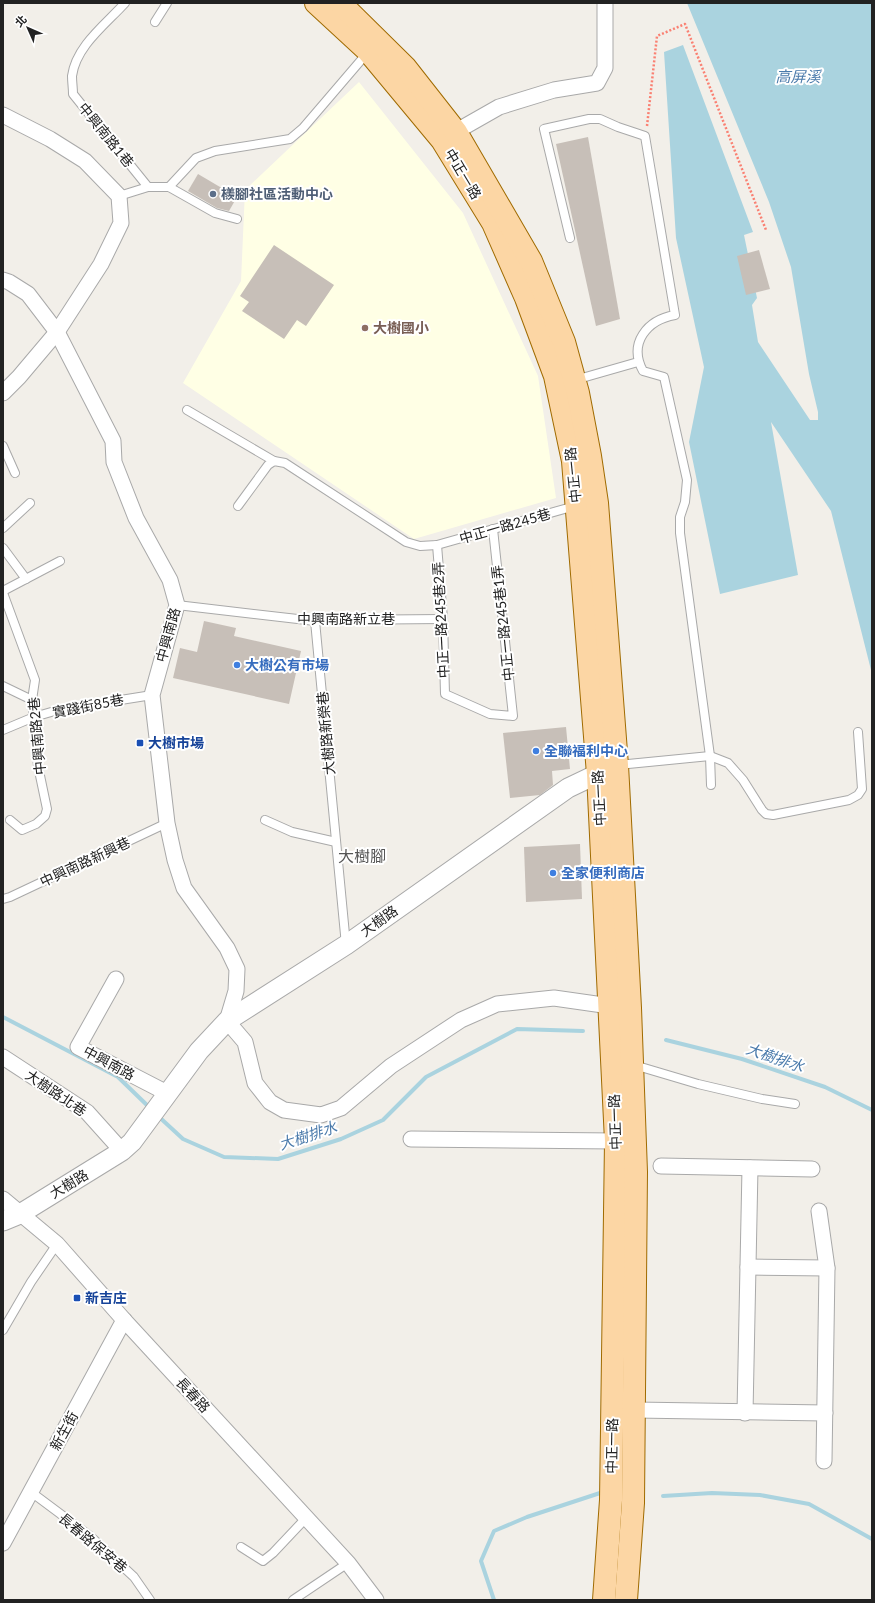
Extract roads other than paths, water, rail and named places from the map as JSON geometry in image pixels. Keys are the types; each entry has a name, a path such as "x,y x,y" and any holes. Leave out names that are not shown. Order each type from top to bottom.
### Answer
{"main road":[{"name":"中正一路","path":"316,3 368,51 449,136 493,223 526,298 555,376 573,460 586,504"},
{"name":"中正一路","path":"340,3 406,66 449,136 531,261 564,342 574,380 586,504 607,770 620,1007 616,1140 611,1500 604,1600"},
{"name":"中正一路","path":"620,1007 631,1064 636,1172 633,1503 626,1600"}],"street":[{"path":"449,136 499,107 554,90 597,83 605,68 605,3"},
{"name":"中興南路1巷","path":"3,115 50,139 85,161 119,196"},
{"path":"3,393 19,377 57,332 101,264 121,223 119,196"},
{"name":"中興南路","path":"3,280 28,294 57,332 113,441 114,462 130,504 136,518 170,580 178,605 152,695 167,823 175,860 184,888 227,948 237,969 236,991 227,1021"},
{"name":"大樹路","path":"3,1221 20,1214 127,1147 199,1051 227,1021 346,945 568,788 607,770"},
{"name":"中興南路","path":"116,979 78,1047 164,1096"},
{"path":"227,1021 245,1042 255,1082 270,1102 284,1110 321,1115 341,1108 391,1066 461,1020 497,1004 554,998 620,1007"},
{"name":"大樹路北巷","path":"3,1057 87,1112 127,1147"},
{"path":"411,1139 616,1140"},
{"path":"661,1166 812,1169"},
{"path":"745,1412 750,1168"},
{"name":"長春路","path":"3,1199 57,1244 124,1320 348,1563 376,1600"},
{"path":"819,1211 827,1268 824,1461"},
{"path":"748,1267 827,1268"},
{"name":"新生街","path":"5,1532 30,1492 124,1320"},
{"path":"635,1410 825,1413"}],"lane":[{"name":"中興南路1巷","path":"125,3 85,46 76,60 72,76 73,94 148,186"},
{"path":"155,22 167,3"},
{"path":"169,187 196,158 215,151 290,140 303,128 368,51"},
{"path":"570,238 544,129 589,118 600,119 645,136 675,315 664,317 654,322 646,330 640,340 637,351 638,362 643,371 664,377 687,480 685,502 680,517 680,533 710,756 711,785"},
{"path":"119,196 148,186 169,187 215,213 237,219"},
{"path":"574,380 638,362"},
{"name":"中正一路245巷","path":"187,410 274,461 285,463 406,542 420,546 437,545 586,504"},
{"path":"3,446 15,473"},
{"path":"238,506 268,465 274,461"},
{"path":"3,528 30,503"},
{"name":"中正一路245巷1弄","path":"445,694 490,714 513,716 493,529"},
{"name":"中正一路245巷2弄","path":"437,545 443,619 445,694"},
{"path":"3,548 26,579"},
{"path":"3,592 60,561"},
{"name":"中興南路2巷","path":"3,592 35,680 32,700 38,766 47,809 45,816 36,824 22,830 10,820"},
{"name":"中興南路新立巷","path":"178,605 315,622 327,620 443,619"},
{"name":"大樹路新榮巷","path":"315,622 346,945"},
{"path":"3,686 32,700"},
{"name":"實踐街85巷","path":"3,730 34,717 58,710 152,695"},
{"path":"607,770 710,756 728,763 743,780 762,810 766,814 773,815 849,800 858,795 862,789 858,732"},
{"path":"265,820 292,832 336,842"},
{"name":"中興南路新興巷","path":"3,899 167,823"},
{"path":"631,1064 698,1084 762,1099 795,1104"},
{"path":"3,1330 30,1282 57,1244"},
{"name":"長春路保安巷","path":"30,1492 90,1536 134,1578 150,1600"},
{"path":"241,1547 262,1561 273,1553 306,1518"},
{"path":"293,1600 348,1563"}],"water":[{"name":"高屏溪","path":"687,3 872,3 872,674 831,511 771,422 798,575 720,594 689,442 704,367 676,238 664,52 683,45 753,232 744,235 757,298 752,305 758,342 810,420 818,420 818,412 809,374 791,267 769,202"}],"waterway":[{"name":"大樹排水","path":"3,1017 118,1077 151,1109"},
{"name":"大樹排水","path":"157,1115 183,1139 224,1157 278,1159 341,1139 383,1120 426,1077 517,1029 583,1031"},
{"name":"大樹排水","path":"666,1040 742,1059 825,1087 872,1110"},
{"path":"494,1600 481,1561 494,1531 527,1517 600,1493"},
{"path":"663,1496 712,1493 760,1495 809,1504 872,1539"}],"place":[{"name":"檨腳社區活動中心","path":"213,194"},
{"name":"大樹國小","path":"365,328"},
{"name":"大樹公有市場","path":"237,665"},
{"name":"大樹市場","path":"140,743"},
{"name":"全聯福利中心","path":"536,751"},
{"name":"全家便利商店","path":"553,873"},
{"name":"新吉庄","path":"77,1298"}],"district":[{"name":"大樹腳","path":"362,856"}]}
